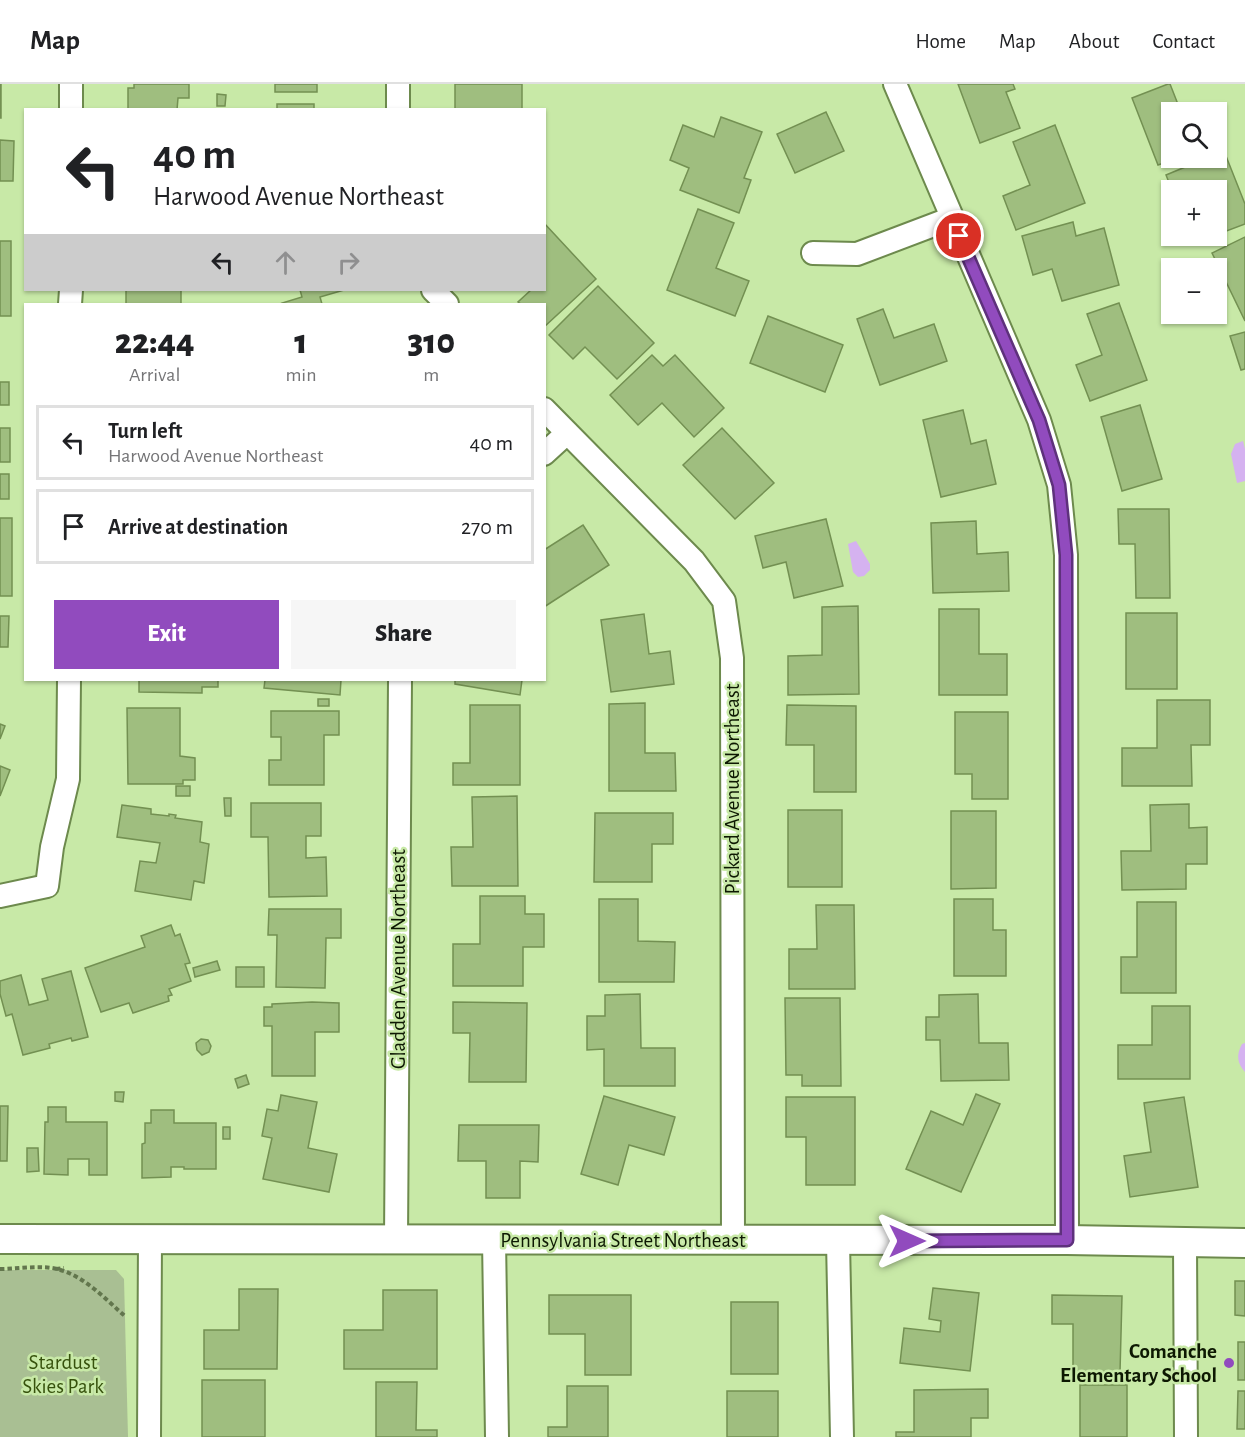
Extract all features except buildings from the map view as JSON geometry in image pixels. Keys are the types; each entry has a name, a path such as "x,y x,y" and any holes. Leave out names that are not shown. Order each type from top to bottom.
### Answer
{"street":[{"path":"71,84 71,108"},
{"path":"398,84 398,108"},
{"path":"895,84 1039,420 1059,485 1066,555 1067,1240"},
{"path":"813,253 857,254 952,218"},
{"path":"434,291 446,303"},
{"name":"Pickard Avenue Northeast","path":"546,411 694,561 724,601 732,658 733,1240"},
{"path":"546,452 567,433"},
{"path":"0,896 48,886 52,847 68,779 69,681"},
{"name":"Gladden Avenue Northeast","path":"396,1239 400,681"},
{"name":"Pennsylvania Street Northeast","path":"0,1239 1067,1240 1245,1243"},
{"path":"149,1437 150,1239"},
{"path":"494,1239 497,1437"},
{"path":"838,1241 842,1437"},
{"path":"1185,1242 1186,1437"}],"path":[{"path":"0,1269 77,1268"},
{"path":"56,1269 100,1292 129,1320 129,1310"}],"green space":[{"name":"Stardust Skies Park","path":"0,1270 116,1270 124,1279 128,1437 0,1437"}],"shaded area":[{"path":"1243,441 1245,481 1237,483 1231,454 1235,444"},
{"path":"856,541 870,564 870,570 864,576 858,577 853,572 848,544"},
{"path":"1245,1043 1245,1072 1240,1065 1238,1055 1242,1044"}],"place":[{"name":"Comanche Elementary School","path":"1229,1363"}],"route":[{"path":"907,1241 1067,1240 1066,555 1059,485 1039,420 959,236"}]}
